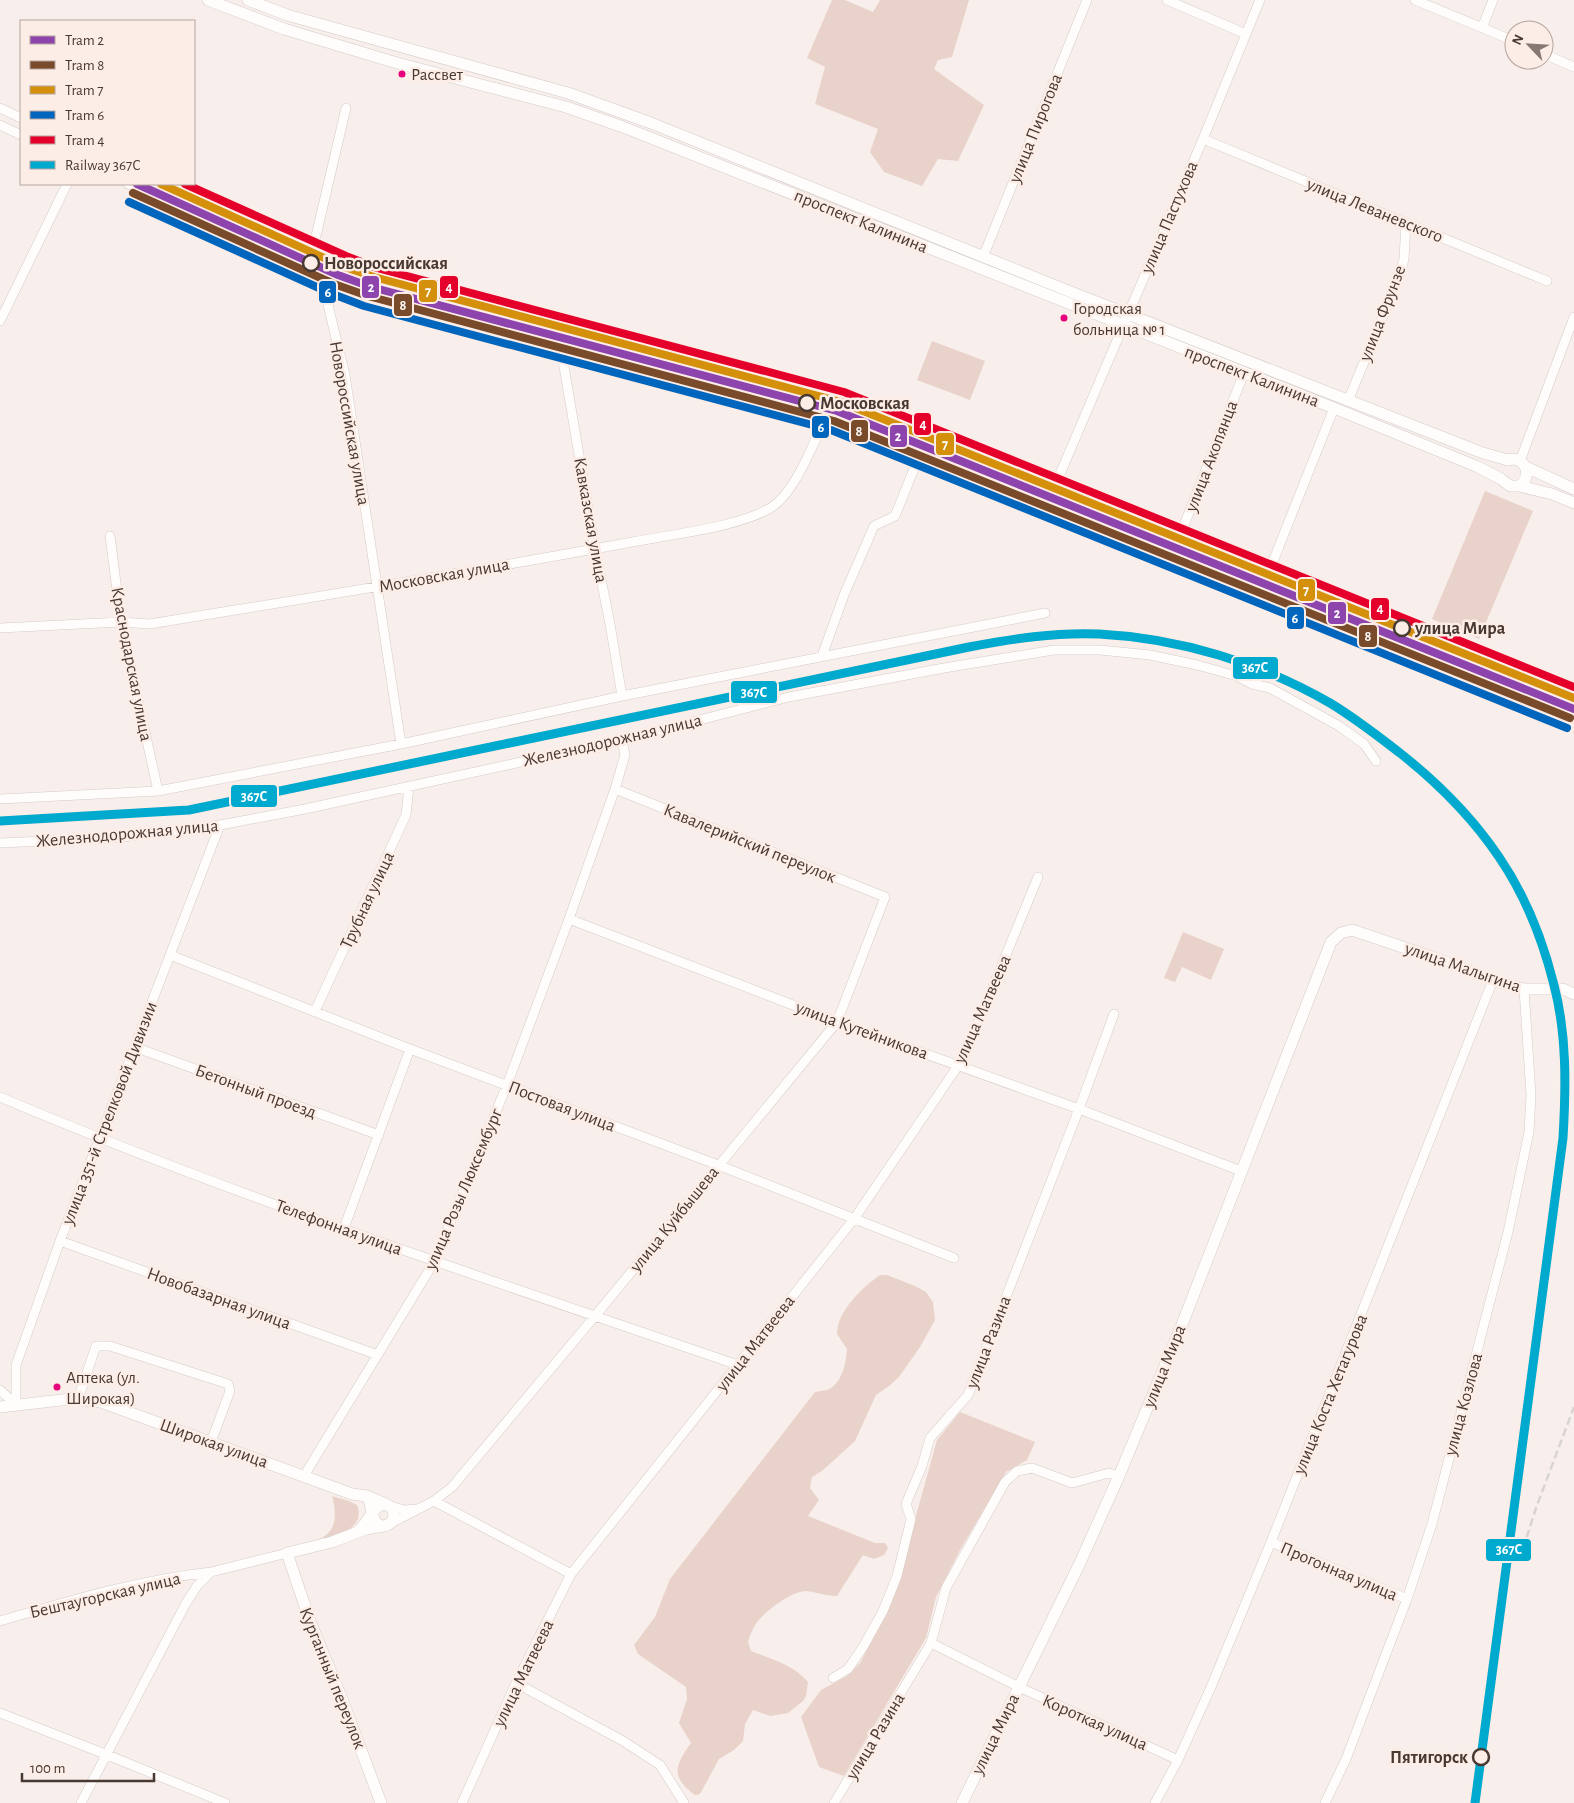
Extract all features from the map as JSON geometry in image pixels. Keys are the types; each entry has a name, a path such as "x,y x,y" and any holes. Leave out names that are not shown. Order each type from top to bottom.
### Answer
{"main road":[{"name":"проспект Калинина","path":"208,0 284,29 397,63 566,108 623,127 1334,408 1478,467 1510,486 1552,494 1574,503"},
{"name":"проспект Калинина","path":"248,0 287,15 568,93 650,123 983,257 1483,453 1523,464 1574,489"},
{"path":"1501,479 1501,466 1508,460"},
{"path":"1518,486 1525,480 1527,472 1523,464"},
{"name":"улица Малыгина","path":"1352,930 1493,980 1524,989 1563,989 1574,994"},
{"name":"улица Мира","path":"962,1803 1079,1565 1120,1476 1331,942 1340,933 1352,930"},
{"name":"Широкая улица","path":"0,1407 78,1399 101,1402 352,1494 367,1496 388,1505"},
{"path":"367,1496 376,1522 386,1525 394,1518 393,1509 388,1505"},
{"name":"улица Куйбышева","path":"353,1534 363,1527 377,1506 388,1505"},
{"name":"улица Куйбышева","path":"287,1553 332,1542 386,1525"},
{"name":"Курганный переулок","path":"287,1553 310,1621 381,1803"}],"street":[{"name":"улица Пирогова","path":"983,257 1087,0"},
{"path":"1167,0 1246,34"},
{"name":"улица Пастухова","path":"1054,488 1203,139 1260,0"},
{"path":"1415,0 1504,37"},
{"path":"1482,28 1494,0"},
{"path":"1554,58 1574,67"},
{"path":"0,108 20,118"},
{"path":"312,254 346,108"},
{"path":"0,125 20,135"},
{"name":"улица Леваневского","path":"1203,139 1548,281"},
{"path":"0,321 67,185"},
{"path":"130,185 343,281 372,291 560,344 826,411 1409,649 1574,714"},
{"path":"166,185 334,266 371,279 829,399 1574,698"},
{"name":"улица Фрунзе","path":"1348,400 1399,277 1404,259 1406,223"},
{"name":"Новороссийская улица","path":"312,254 323,272 329,309 345,375 401,744"},
{"path":"1523,464 1574,317"},
{"name":"Кавказская улица","path":"560,344 622,696"},
{"name":"улица Акопянца","path":"1179,538 1244,373"},
{"name":"Московская улица","path":"0,628 121,622 149,624 595,549 749,518 776,504 796,482 826,411 829,399"},
{"path":"1268,574 1334,408"},
{"path":"822,656 844,595 874,526 895,516 922,449"},
{"name":"Краснодарская улица","path":"110,536 121,622 158,791"},
{"path":"0,799 158,791 401,744 622,696 1045,613"},
{"name":"Железнодорожная улица","path":"0,843 114,838 220,825 305,809 622,740 789,698 896,676 1054,650 1100,650 1150,656 1197,665 1237,676 1252,684 1270,688 1339,726 1364,744 1376,760"},
{"name":"улица Розы Люксембург","path":"304,1476 434,1262 507,1085 569,919 615,789 625,755 622,740"},
{"name":"Трубная улица","path":"314,1011 406,815 408,786"},
{"name":"Кавалерийский переулок","path":"615,789 885,897"},
{"name":"улица 351-й Стрелковой Дивизии","path":"16,1405 16,1365 60,1242 220,825"},
{"name":"улица Матвеева","path":"462,1803 516,1683 571,1574 854,1219 964,1057 1038,877"},
{"name":"улица Куйбышева","path":"386,1525 434,1501 452,1487 837,1022 885,897"},
{"name":"улица Кутейникова","path":"569,919 837,1022 1079,1109 1240,1171"},
{"name":"Постовая улица","path":"170,956 718,1165 954,1258"},
{"name":"улица Коста Хетагурова","path":"1155,1803 1178,1760 1211,1687 1271,1542 1493,980"},
{"name":"улица Козлова","path":"1325,1803 1346,1759 1407,1599 1432,1524 1521,1178 1529,1132 1531,1095 1524,989"},
{"name":"улица Разина","path":"833,1678 848,1669 864,1647 883,1611 897,1576 911,1519 906,1504 922,1466 930,1438 968,1395 1114,1014"},
{"name":"Бетонный проезд","path":"134,1047 379,1135"},
{"path":"344,1228 410,1048"},
{"name":"Телефонная улица","path":"0,1097 100,1139 434,1262 738,1365"},
{"name":"Новобазарная улица","path":"60,1242 378,1355"},
{"path":"78,1399 96,1346 110,1346 228,1384 230,1391 212,1442"},
{"path":"0,1390 16,1405"},
{"name":"улица Разина","path":"834,1803 931,1643 946,1588 1005,1482 1017,1471 1032,1468 1072,1483 1110,1473 1120,1476"},
{"path":"434,1501 571,1574"},
{"path":"388,1505 405,1510 418,1509"},
{"name":"Прогонная улица","path":"1271,1542 1407,1599"},
{"path":"81,1803 105,1754 196,1586 211,1572 287,1553"},
{"name":"Бештаугорская улица","path":"0,1620 168,1578 211,1572"},
{"name":"Короткая улица","path":"931,1643 1018,1687 1178,1760"},
{"path":"516,1683 623,1741 660,1764 684,1803"},
{"path":"0,1713 225,1803"}],"shaded area":[{"path":"832,0 845,0 873,12 880,0 969,0 952,57 938,60 934,69 984,105 958,161 938,159 922,186 884,172 870,152 878,129 815,104 825,67 807,58"},
{"path":"932,341 985,361 970,400 917,380"},
{"path":"1485,491 1533,511 1479,639 1432,619"},
{"path":"1183,932 1224,949 1211,980 1182,967 1175,982 1164,978"},
{"path":"880,1275 887,1275 926,1292 933,1302 935,1320 920,1347 899,1377 876,1395 855,1441 822,1471 812,1477 810,1488 819,1500 808,1516 875,1543 885,1543 888,1548 884,1555 874,1559 863,1555 837,1596 806,1591 800,1592 780,1602 758,1621 748,1642 751,1651 796,1671 808,1682 806,1696 803,1701 788,1713 770,1716 753,1710 745,1724 743,1741 734,1750 719,1759 700,1794 695,1795 682,1782 678,1770 681,1758 691,1743 679,1723 687,1699 686,1687 638,1654 634,1645 655,1617 670,1579 815,1392 829,1389 835,1385 841,1376 845,1365 847,1349 837,1334 841,1317 852,1300"},
{"path":"960,1412 1035,1442 1027,1460 1006,1472 960,1550 936,1597 926,1638 844,1776 819,1767 801,1717 821,1690 847,1676 860,1663 892,1602 937,1440"},
{"path":"332,1496 357,1505 358,1519 350,1529 324,1541 323,1537 328,1534 335,1519"}],"railway":[{"path":"1523,1549 1536,1508 1574,1407"}],"tram line":[{"name":"2","path":"139,185 338,275 371,287 837,411 1574,709"},
{"name":"7","path":"163,185 342,266 374,277 841,402 1574,698"},
{"name":"4","path":"187,185 377,268 844,392 1574,687"},
{"name":"8","path":"133,193 334,284 368,296 834,421 1570,718"},
{"name":"6","path":"129,202 330,293 364,306 831,430 1567,728"}],"rail line":[{"name":"367С","path":"0,821 189,810 969,647 1050,635 1099,634 1129,636 1189,647 1219,655 1276,676 1330,703 1366,727 1428,776 1466,814 1489,842 1517,887 1539,935 1554,985 1561,1023 1565,1080 1563,1138 1475,1803"}],"place":[{"name":"Рассвет","path":"402,74"},
{"name":"Новороссийская","path":"311,263"},
{"name":"Городская больница № 1","path":"1064,318"},
{"name":"Московская","path":"807,403"},
{"name":"улица Мира","path":"1402,628"},
{"name":"Аптека (ул. Широкая)","path":"57,1387"},
{"name":"Пятигорск","path":"1481,1757"}]}
